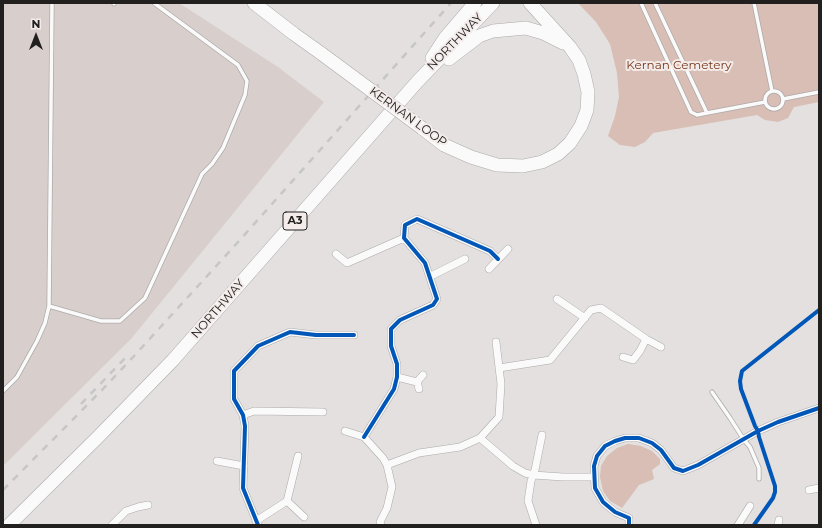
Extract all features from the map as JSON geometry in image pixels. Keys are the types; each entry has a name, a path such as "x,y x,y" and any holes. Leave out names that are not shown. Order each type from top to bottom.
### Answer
{"highway":[{"name":"KERNAN LOOP","path":"254,3 444,144 471,157 497,165 523,166 542,162 558,154 570,143 581,126 588,110 588,92 579,60 570,46 540,8 530,3"},
{"name":"NORTHWAY","path":"417,82 445,38 475,3"},
{"path":"433,56 487,3"},
{"name":"NORTHWAY","path":"9,525 173,360 417,82 494,3"},
{"name":"A3","path":"417,82 479,36 492,31 526,28 543,33 570,46"}],"street":[{"path":"364,437 394,389 397,376 397,364 391,346 391,329 400,320 433,305 438,299 425,263 404,238 405,225 417,219 490,252 498,260"},
{"path":"336,254 347,263 404,238"},
{"path":"489,269 508,249"},
{"path":"430,276 465,259"},
{"path":"557,299 585,318"},
{"path":"499,368 550,360 592,310 601,308 646,340 661,347"},
{"path":"298,456 287,501 257,523 243,488 245,426 243,415 234,399 234,371 258,346 290,332 316,335 354,335"},
{"path":"623,357 633,360 646,340"},
{"path":"387,465 419,453 460,447 480,438 499,417 501,384 496,342"},
{"path":"397,376 418,385 423,375"},
{"path":"629,525 629,518 616,512 603,502 595,488 593,477 594,466 597,456 605,446 614,441 626,438 638,438 652,443 661,450 674,468 683,471 698,465 778,422 819,408"},
{"path":"243,415 254,411 323,412"},
{"path":"345,431 364,437 383,458 387,465 392,488 387,508 380,522 381,525"},
{"path":"536,525 528,501 531,481 542,435"},
{"path":"480,438 513,466 525,473 562,477 593,477"},
{"path":"217,460 244,466"},
{"path":"809,490 819,488"},
{"path":"287,501 304,517"},
{"path":"112,525 126,511 148,505"},
{"path":"738,525 750,506"}],"lane":[{"path":"3,391 17,377 38,341 45,323 49,306 52,3"},
{"path":"49,306 101,321 120,321 145,298 196,184 202,174 212,164 223,148 245,96 247,81 238,65 154,3"},
{"path":"641,3 691,112 697,115 765,102"},
{"path":"655,3 707,113"},
{"path":"754,3 772,91"},
{"path":"772,91 780,93 782,99 781,104 774,109 768,107 765,102 767,94 772,91"},
{"path":"782,99 819,92"},
{"path":"712,392 750,447 759,468 759,479"}],"shaded area":[{"path":"3,3 179,3 278,67 324,102 131,339 3,466"}],"green space":[{"name":"Kernan Cemetery","path":"578,3 819,3 819,102 794,107 788,118 778,122 765,120 757,115 653,133 645,142 635,147 620,145 608,136 615,116 619,97 617,73 610,44 596,22"},
{"path":"628,444 641,446 652,451 660,459 660,464 652,470 654,479 639,485 622,508 610,501 603,491 600,477 601,466 607,456 617,448"}],"railway":[{"path":"3,490 135,355 239,241 451,3"},
{"path":"81,404 128,355"}],"cycle path":[{"path":"364,437 394,389 397,377 397,364 391,346 391,329 400,320 433,305 437,299 425,263 404,238 405,225 417,219 490,251 498,259"},
{"path":"754,525 773,498 775,486 758,431 741,389 740,381 742,371 819,310"},
{"path":"258,525 243,488 245,426 243,415 234,399 234,371 258,346 290,332 316,335 354,335"},
{"path":"629,525 629,518 615,512 603,502 595,488 594,466 597,456 605,446 625,438 639,438 652,443 661,450 674,468 683,471 698,465 758,431 778,422 819,408"}]}
